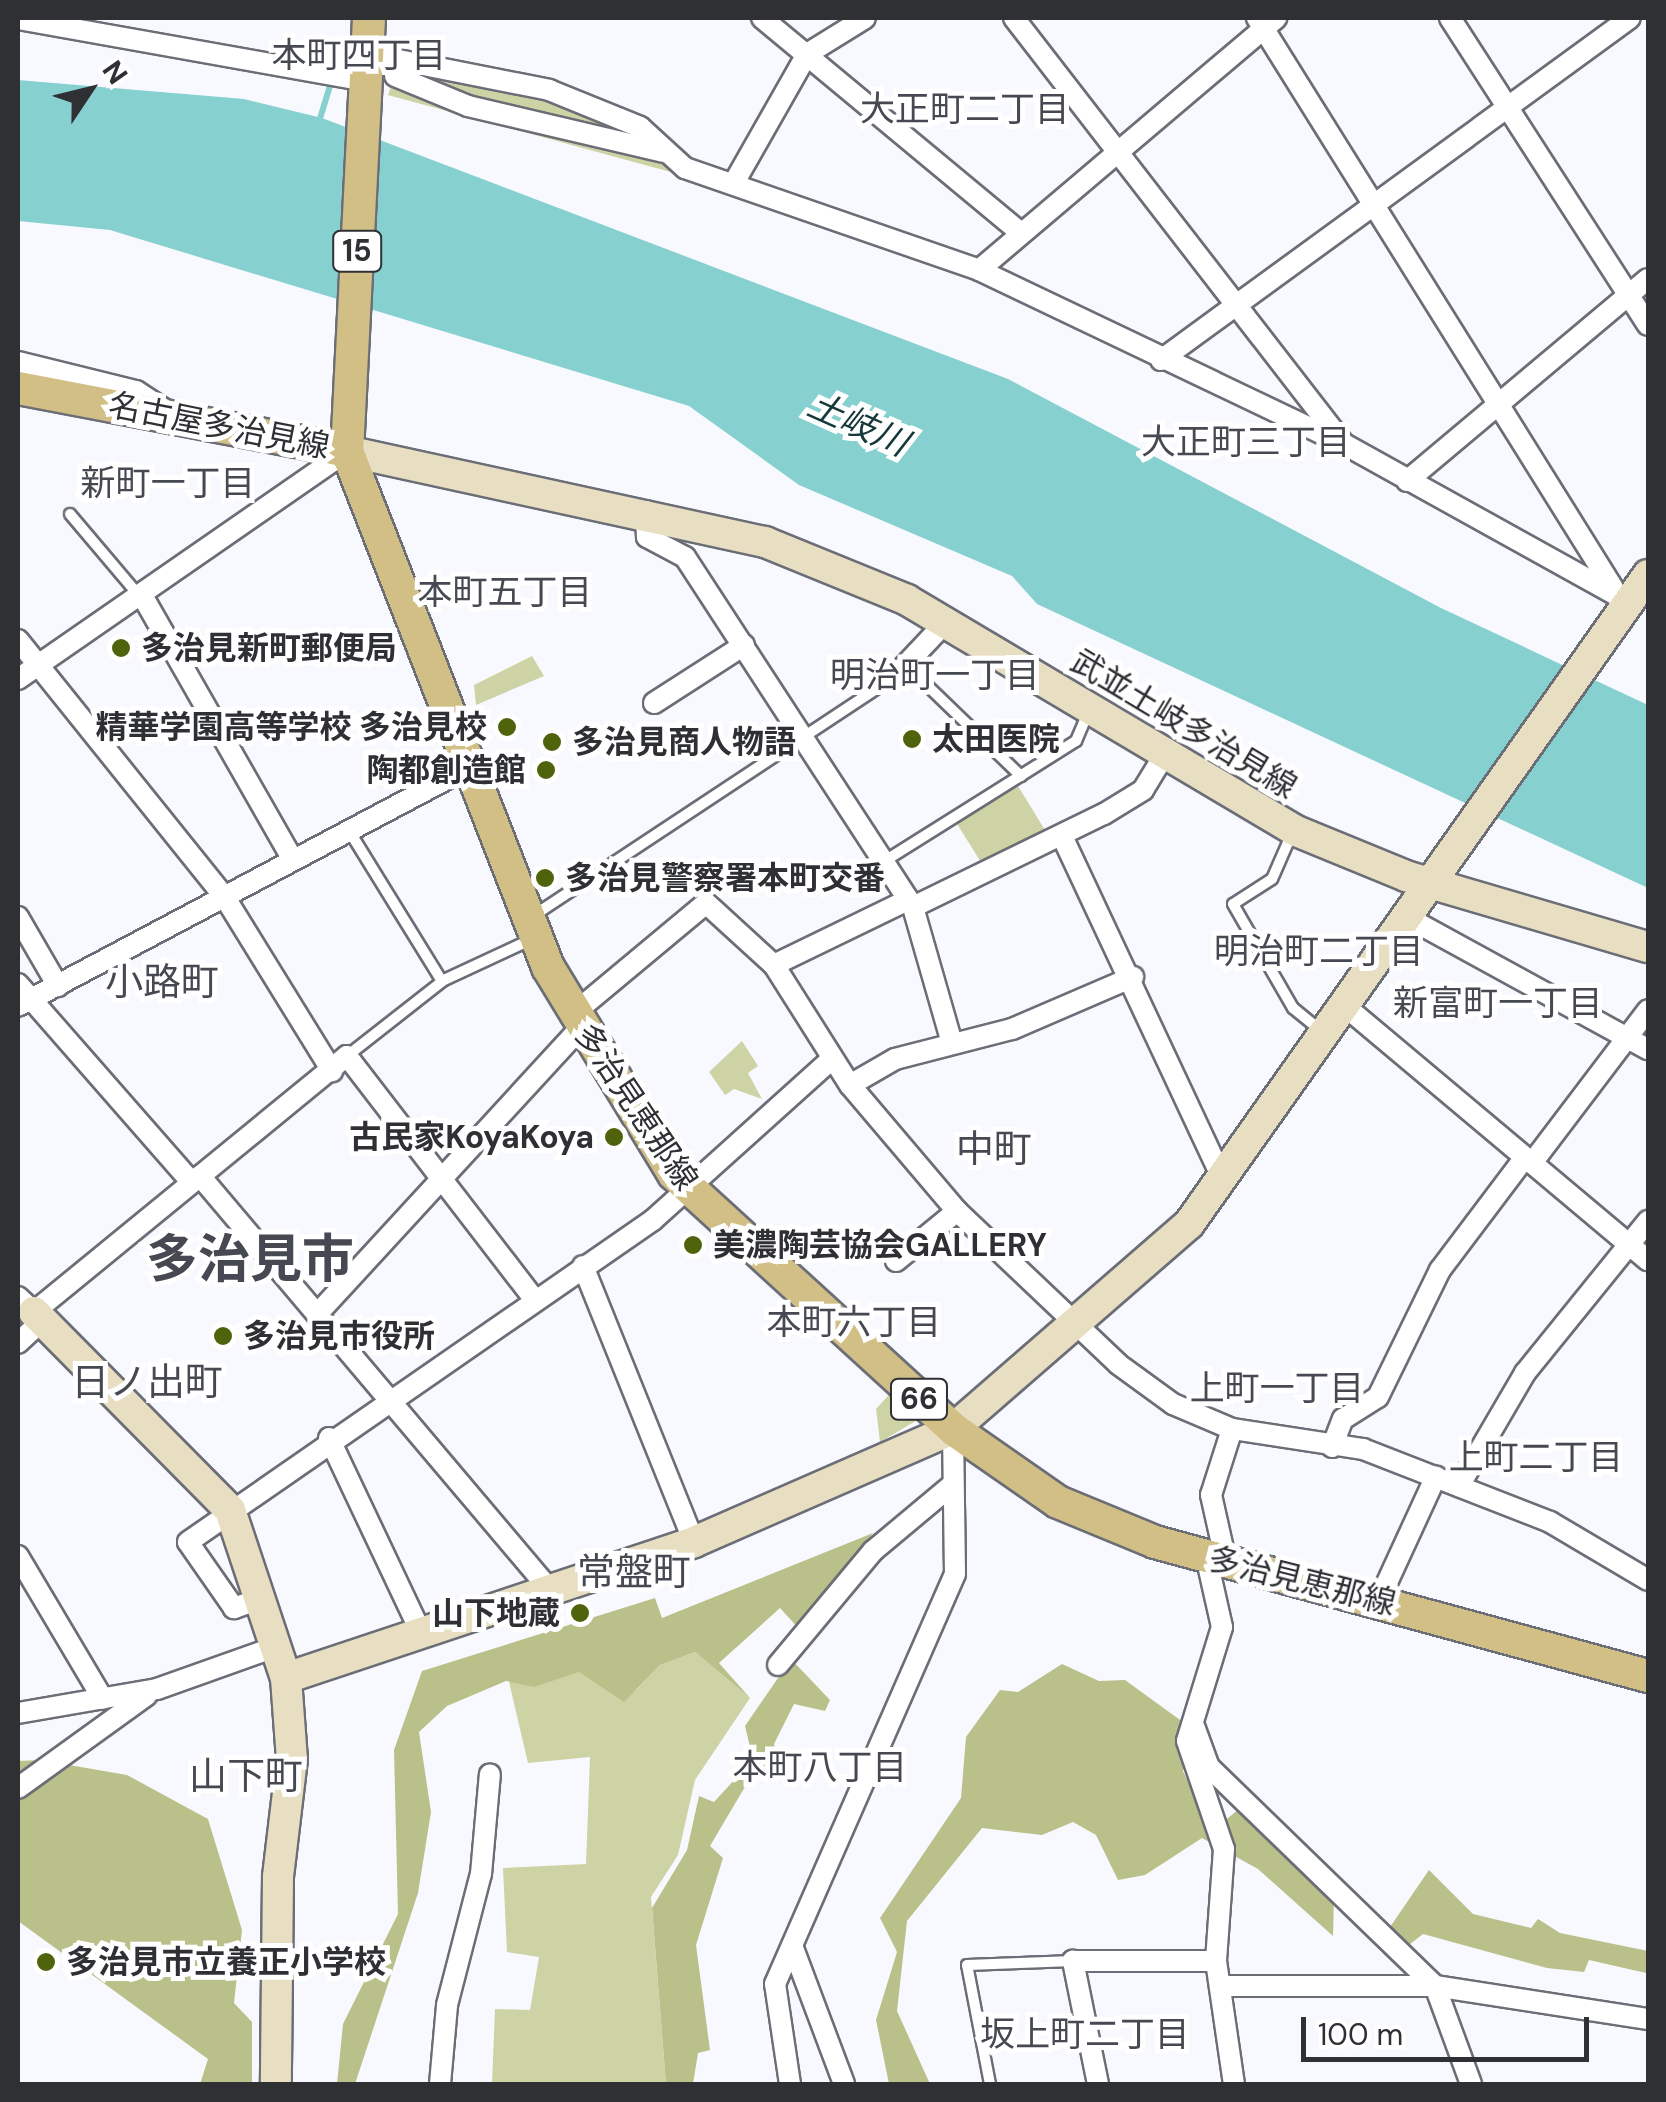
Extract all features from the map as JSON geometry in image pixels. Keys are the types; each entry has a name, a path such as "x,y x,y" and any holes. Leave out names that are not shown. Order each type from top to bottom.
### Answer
{"main road":[{"name":"名古屋多治見線","path":"18,388 174,417 347,436 376,70 369,18"},
{"name":"多治見恵那線","path":"347,436 464,770 532,928 577,1020 690,1191 953,1429 1058,1502 1216,1559 1379,1600 1648,1676"}],"street":[{"path":"762,18 1020,232"},
{"path":"735,181 807,54 865,18"},
{"path":"1014,18 1344,444"},
{"path":"1450,18 1648,325"},
{"path":"1162,360 1630,18"},
{"path":"18,19 376,70 549,90 640,127 664,152"},
{"path":"978,270 1266,21 1497,404 1625,602"},
{"path":"376,70 468,106 664,152 978,270 1344,444 1625,602"},
{"path":"1407,482 1648,279"},
{"path":"18,362 136,391 174,417"},
{"path":"18,679 142,598 347,436"},
{"name":"武並土岐多治見線","path":"347,436 765,542 946,622 1294,830 1648,948"},
{"path":"646,511 647,537 685,556 910,904 952,1043"},
{"path":"286,1678 694,1542 953,1429 1154,1260 1222,1177 1412,920 1625,602 1648,575"},
{"path":"142,598 291,856"},
{"path":"900,670 946,622"},
{"path":"18,640 224,896 340,1063 534,1299"},
{"path":"654,703 744,645"},
{"path":"774,965 1062,836 1143,790 1165,754"},
{"path":"464,770 291,856 58,986 23,996 321,1310 326,1332 551,1591"},
{"path":"1062,836 1133,977 1222,1177"},
{"path":"321,1310 376,1242 444,1185 577,1020 706,903 774,965 850,1085 957,1211 1173,1404 1232,1429 1332,1446 1436,1476 1550,1522 1648,1580"},
{"path":"18,918 58,986"},
{"path":"1412,920 1641,1044"},
{"path":"850,1085 952,1043 1012,1029 1133,977"},
{"path":"1346,1006 1648,1260"},
{"path":"1332,1446 1344,1419 1378,1398 1440,1270 1528,1160 1641,1044 1648,1010"},
{"path":"260,1599 234,1608 188,1542 386,1397 690,1191 832,1060"},
{"path":"18,1343 31,1310 194,1177 274,1126 340,1063"},
{"path":"896,1261 957,1211"},
{"path":"1459,1486 1525,1373 1648,1221"},
{"path":"584,1266 694,1542"},
{"path":"31,1310 230,1510 286,1678 292,1759 278,1877 276,2084"},
{"path":"790,2084 774,2003 793,1948 955,1574 953,1429"},
{"path":"1232,1429 1211,1495 1222,1628 1194,1726 1190,1766 1224,1849 1216,1961 1234,2084"},
{"path":"329,1438 421,1633"},
{"path":"1379,1600 1436,1476"},
{"path":"778,1665 873,1551 954,1484"},
{"path":"18,1556 103,1699"},
{"path":"18,1713 157,1689 276,1647"},
{"path":"18,1788 157,1689"},
{"path":"1194,1726 1209,1767 1435,1986 1471,2084"},
{"path":"440,2084 447,2005 481,1874 490,1774"},
{"path":"793,1948 844,2084"},
{"path":"1098,2084 1072,1961 1216,1961"},
{"path":"1220,1986 1435,1986 1648,2018"}],"lane":[{"path":"70,514 142,598"},
{"path":"340,1063 442,981 532,928 801,733 810,737 900,670 1021,776"},
{"path":"883,862 1076,741 1090,708"},
{"path":"347,828 442,981"},
{"path":"1294,830 1272,879 1234,904 1293,1008 1326,1035"},
{"path":"990,2084 966,1964 1072,1961"}],"green space":[{"path":"397,70 515,88 582,110 631,133 678,174 388,95"},
{"path":"532,656 544,676 476,705 474,685"},
{"path":"1015,781 1048,835 982,864 954,819"},
{"path":"742,1041 758,1066 748,1073 762,1099 734,1089 725,1095 709,1072"},
{"path":"895,1388 926,1415 880,1442 876,1409"},
{"path":"873,1533 802,1632 780,1608 719,1663 750,1698 695,1652 660,1665 624,1702 579,1672 534,1687 506,1681 447,1706 419,1732 431,1812 418,1893 355,2084 337,2084 343,2024 398,1914 394,1750 422,1671 655,1598 662,1618"},
{"path":"695,1652 750,1698 695,1780 678,1855 651,1897 666,2084 492,2084 495,2009 530,2010 539,1957 507,1952 503,1868 586,1864 590,1757 528,1763 509,1682 579,1672 636,1690 660,1665"},
{"path":"791,1659 830,1700 825,1711 794,1704 774,1744 780,1776 759,1763 710,1846 723,1858 696,1945 710,2050 698,2053 693,2084 666,2084 652,1908 687,1850 699,1796 714,1802 736,1778 751,1751 745,1726"},
{"path":"1062,1664 1099,1681 1125,1680 1187,1725 1183,1771 1211,1832 1239,1809 1334,1896 1333,1936 1258,1869 1202,1838 1145,1875 1118,1880 1096,1835 1073,1822 1042,1835 982,1828 907,1921 897,2011 930,2084 889,2084 876,2020 897,1952 880,1918 961,1798 966,1737 1000,1690 1018,1692"},
{"path":"40,1760 127,1775 208,1819 242,1930 234,2003 252,2022 252,2084 200,2084 208,2059 18,1921 18,1761"},
{"path":"1429,1870 1473,1914 1531,1928 1538,1919 1560,1933 1648,1951 1648,1985 1646,1973 1589,1960 1584,1972 1547,1968 1423,1934 1405,1948 1388,1930"}],"water":[{"name":"土岐川","path":"18,80 244,99 322,118 1008,379 1441,608 1648,705 1648,888 1037,604 1012,576 799,485 689,406 110,230 18,221"}],"waterway":[{"path":"318,125 329,88"}],"place":[{"name":"多治見新町郵便局","path":"121,648"},
{"name":"精華学園高等学校 多治見校","path":"507,727"},
{"name":"太田医院","path":"912,739"},
{"name":"多治見商人物語","path":"552,742"},
{"name":"陶都創造館","path":"546,770"},
{"name":"多治見警察署本町交番","path":"545,878"},
{"name":"古民家KoyaKoya","path":"614,1137"},
{"name":"美濃陶芸協会GALLERY","path":"693,1245"},
{"name":"多治見市役所","path":"223,1336"},
{"name":"山下地蔵","path":"580,1613"},
{"name":"多治見市立養正小学校","path":"46,1962"}],"district":[{"name":"本町四丁目","path":"359,55"},
{"name":"大正町二丁目","path":"965,109"},
{"name":"大正町三丁目","path":"1246,442"},
{"name":"新町一丁目","path":"168,483"},
{"name":"本町五丁目","path":"505,592"},
{"name":"明治町一丁目","path":"935,675"},
{"name":"明治町二丁目","path":"1319,951"},
{"name":"小路町","path":"162,983"},
{"name":"新富町一丁目","path":"1498,1003"},
{"name":"中町","path":"994,1150"},
{"name":"多治見市","path":"250,1260"},
{"name":"本町六丁目","path":"854,1322"},
{"name":"日ノ出町","path":"147,1383"},
{"name":"上町一丁目","path":"1277,1388"},
{"name":"上町二丁目","path":"1536,1457"},
{"name":"常盤町","path":"634,1573"},
{"name":"本町八丁目","path":"820,1767"},
{"name":"山下町","path":"246,1777"},
{"name":"坂上町二丁目","path":"1085,2034"}]}
